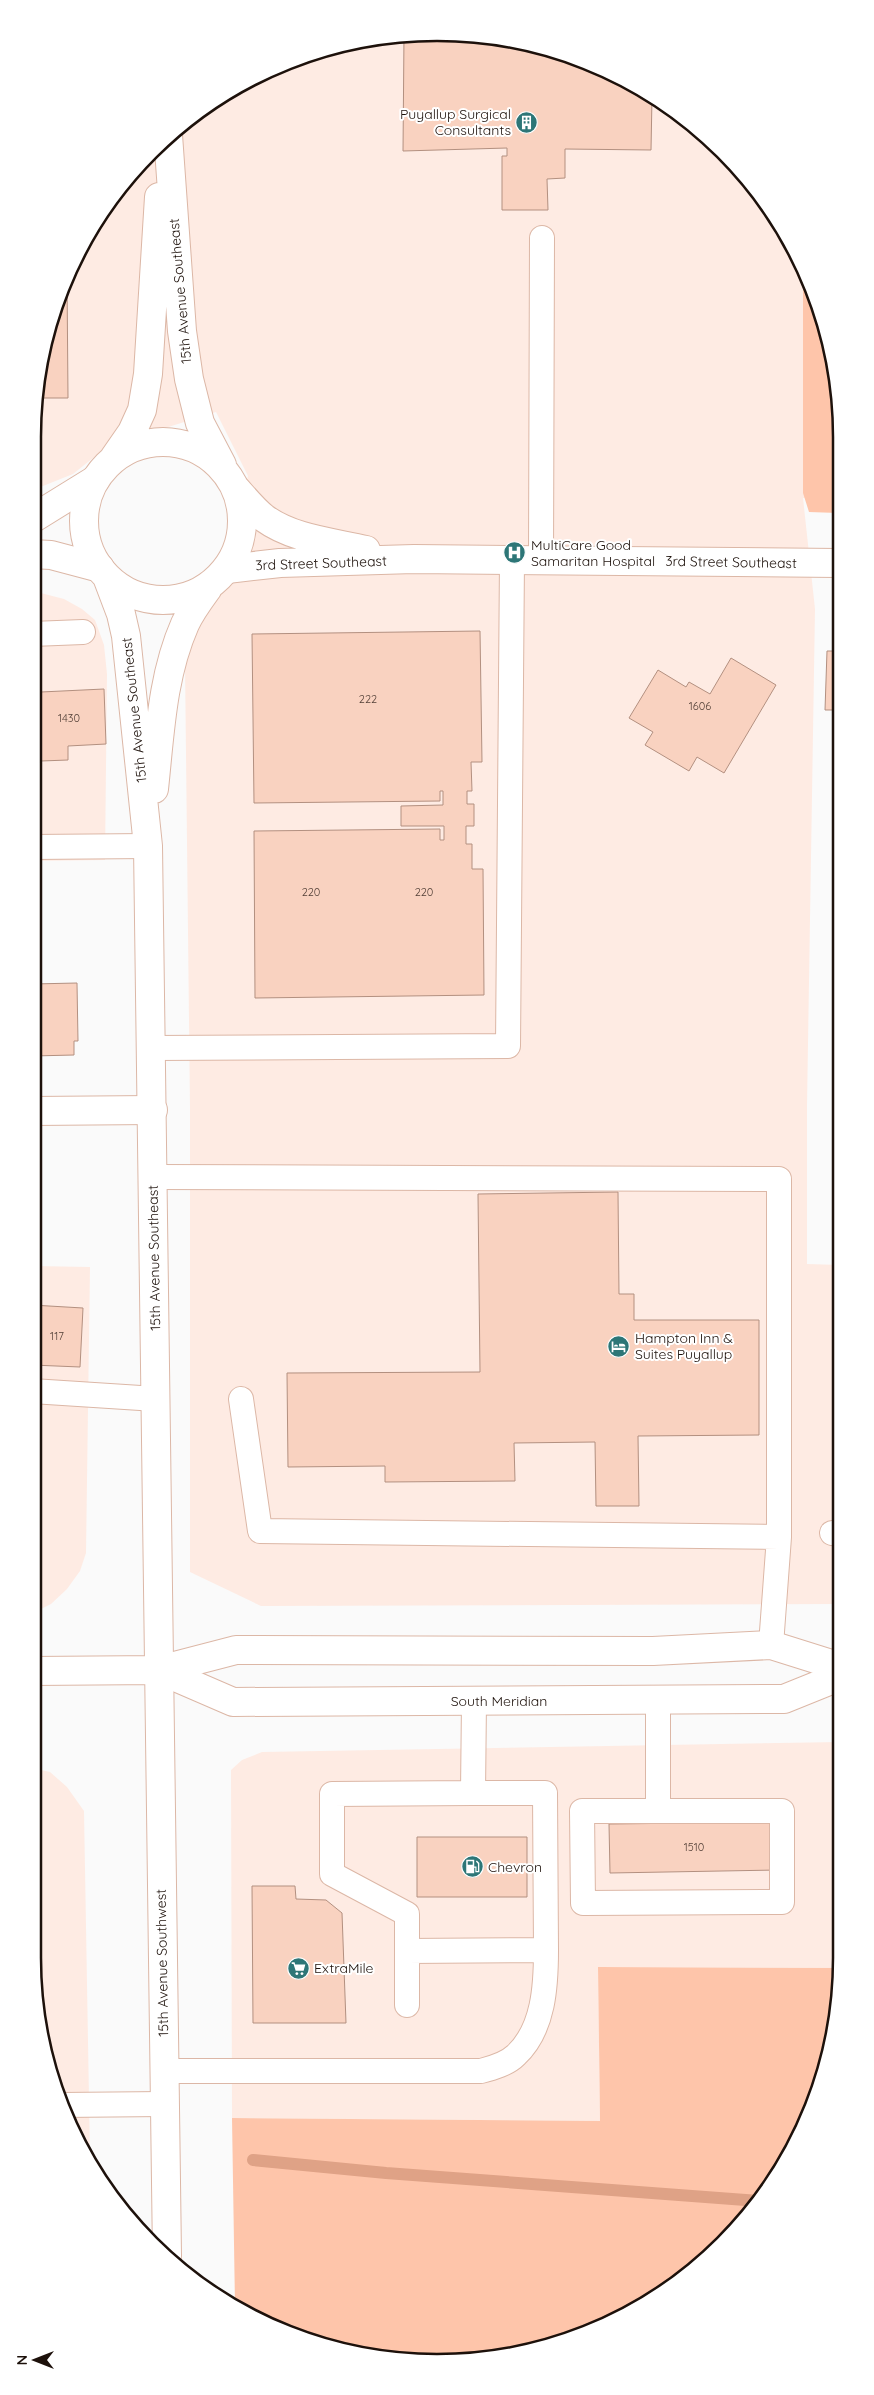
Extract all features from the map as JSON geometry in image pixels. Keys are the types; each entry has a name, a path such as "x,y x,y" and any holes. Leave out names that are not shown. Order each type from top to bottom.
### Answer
{"street":[{"name":"15th Avenue Southeast","path":"168,147 182,331 190,385 200,423 230,479"},
{"name":"15th Avenue Southeast","path":"103,471 132,432 142,410 148,374 156,217 165,149"},
{"path":"41,513 103,471 132,448 156,442 182,444 204,453 230,479 243,517 240,544 227,569 208,588 183,599 155,601 129,593 103,572 92,556 84,531 86,504 103,471"},
{"name":"3rd Street Southeast","path":"230,479 262,516 280,528 304,537 414,559"},
{"path":"41,555 66,558 103,572"},
{"name":"3rd Street Southeast","path":"227,569 280,563 414,559 833,563"},
{"name":"15th Avenue Southeast","path":"103,572 122,614 126,636 148,846 159,1670"},
{"name":"15th Avenue Southeast","path":"148,846 163,697 173,654 186,622 208,588"},
{"path":"41,1112 152,1110"},
{"name":"South Meridian","path":"41,1671 159,1670 236,1650 653,1652 771,1646 833,1665"},
{"name":"South Meridian","path":"159,1670 233,1702 784,1699 833,1679"},
{"name":"15th Avenue Southwest","path":"159,1670 166,2246"}],"lane":[{"path":"541,559 542,238"},
{"path":"152,1048 508,1046 512,560"},
{"path":"41,634 83,632"},
{"path":"41,847 148,846"},
{"path":"153,1177 779,1179 779,1538 771,1646"},
{"path":"41,1392 156,1399"},
{"path":"241,1399 260,1532 779,1538"},
{"path":"658,1700 658,1811"},
{"path":"473,1793 474,1701"},
{"path":"163,2071 481,2071 498,2066 516,2056 527,2039 542,2007 546,1980 545,1793 332,1794 332,1874 407,1914 407,2004"},
{"path":"658,1811 782,1811 782,1902 583,1903 582,1812 658,1811"},
{"path":"407,1951 546,1950"},
{"path":"69,2105 164,2104"}],"shaded area":[{"name":"MultiCare Good Samaritan Hospital","path":"437,41 463,42 514,49 564,62 588,71 635,94 678,123 698,139 735,176 766,217 792,262 812,310 825,360 832,411 833,497 803,498 815,609 807,1106 807,1264 833,1265 833,1604 261,1606 190,1572 190,1108 185,665 248,476 216,412 108,446 73,474 41,487 42,411 49,360 62,310 71,286 94,239 139,176 176,139 239,94 286,71 310,62 360,49 411,42"},
{"path":"803,286 819,335 829,385 833,437 833,513 809,512 803,493"},
{"path":"41,593 64,599 82,609 95,620 104,645 107,674 105,860 41,861"},
{"path":"41,1266 90,1267 86,1553 80,1571 67,1589 51,1604 41,1609"},
{"path":"833,1742 833,1968 598,1967 600,2121 232,2118 231,1770 242,1760 262,1752"},
{"path":"41,1770 50,1772 67,1787 84,1811 90,2148 62,2085 49,2035 45,2010 41,1958"},
{"path":"598,1967 833,1968 829,2010 819,2060 803,2109 780,2156 751,2199 717,2238 678,2272 635,2301 588,2324 539,2340 489,2350 437,2354 385,2350 335,2340 286,2324 235,2298 232,2118 600,2121"}],"building":[{"name":"Puyallup Surgical Consultants","path":"463,42 514,49 539,55 588,71 635,94 652,105 651,150 565,149 565,178 547,179 548,210 502,210 502,156 507,156 507,148 403,151 404,43"},
{"path":"67,296 68,398 44,398 49,360"},
{"path":"480,631 482,762 471,762 472,791 467,791 467,804 474,804 474,826 466,826 466,844 472,844 472,869 483,869 484,995 255,998 254,831 440,829 440,840 444,840 444,826 401,826 401,806 443,805 443,791 440,791 440,801 254,803 252,634"},
{"path":"827,651 833,651 833,710 825,710"},
{"path":"731,658 776,685 724,773 697,757 689,771 645,745 653,732 629,718 658,670 686,687 689,682 710,694"},
{"path":"104,689 106,744 68,746 68,760 41,761 41,692"},
{"path":"77,983 78,1041 74,1041 74,1055 41,1056 41,984"},
{"name":"Hampton Inn & Suites Puyallup","path":"618,1192 619,1294 634,1294 634,1320 759,1320 759,1435 638,1436 639,1506 596,1506 595,1442 514,1443 515,1481 385,1482 385,1466 288,1467 287,1373 480,1372 478,1194"},
{"path":"41,1306 83,1308 80,1367 41,1365"},
{"path":"778,1822 778,1870 610,1873 609,1824"},
{"name":"Chevron","path":"417,1837 527,1837 527,1897 417,1897"},
{"name":"ExtraMile","path":"252,1886 295,1886 296,1899 326,1900 342,1913 346,2023 253,2023"}],"waterway":[{"path":"253,2160 386,2173 750,2200"}],"place":[{"name":"Puyallup Surgical Consultants","path":"527,122"},
{"name":"MultiCare Good Samaritan Hospital","path":"515,553"},
{"name":"Hampton Inn & Suites Puyallup","path":"619,1346"},
{"name":"Chevron","path":"472,1867"},
{"name":"ExtraMile","path":"298,1968"}]}
